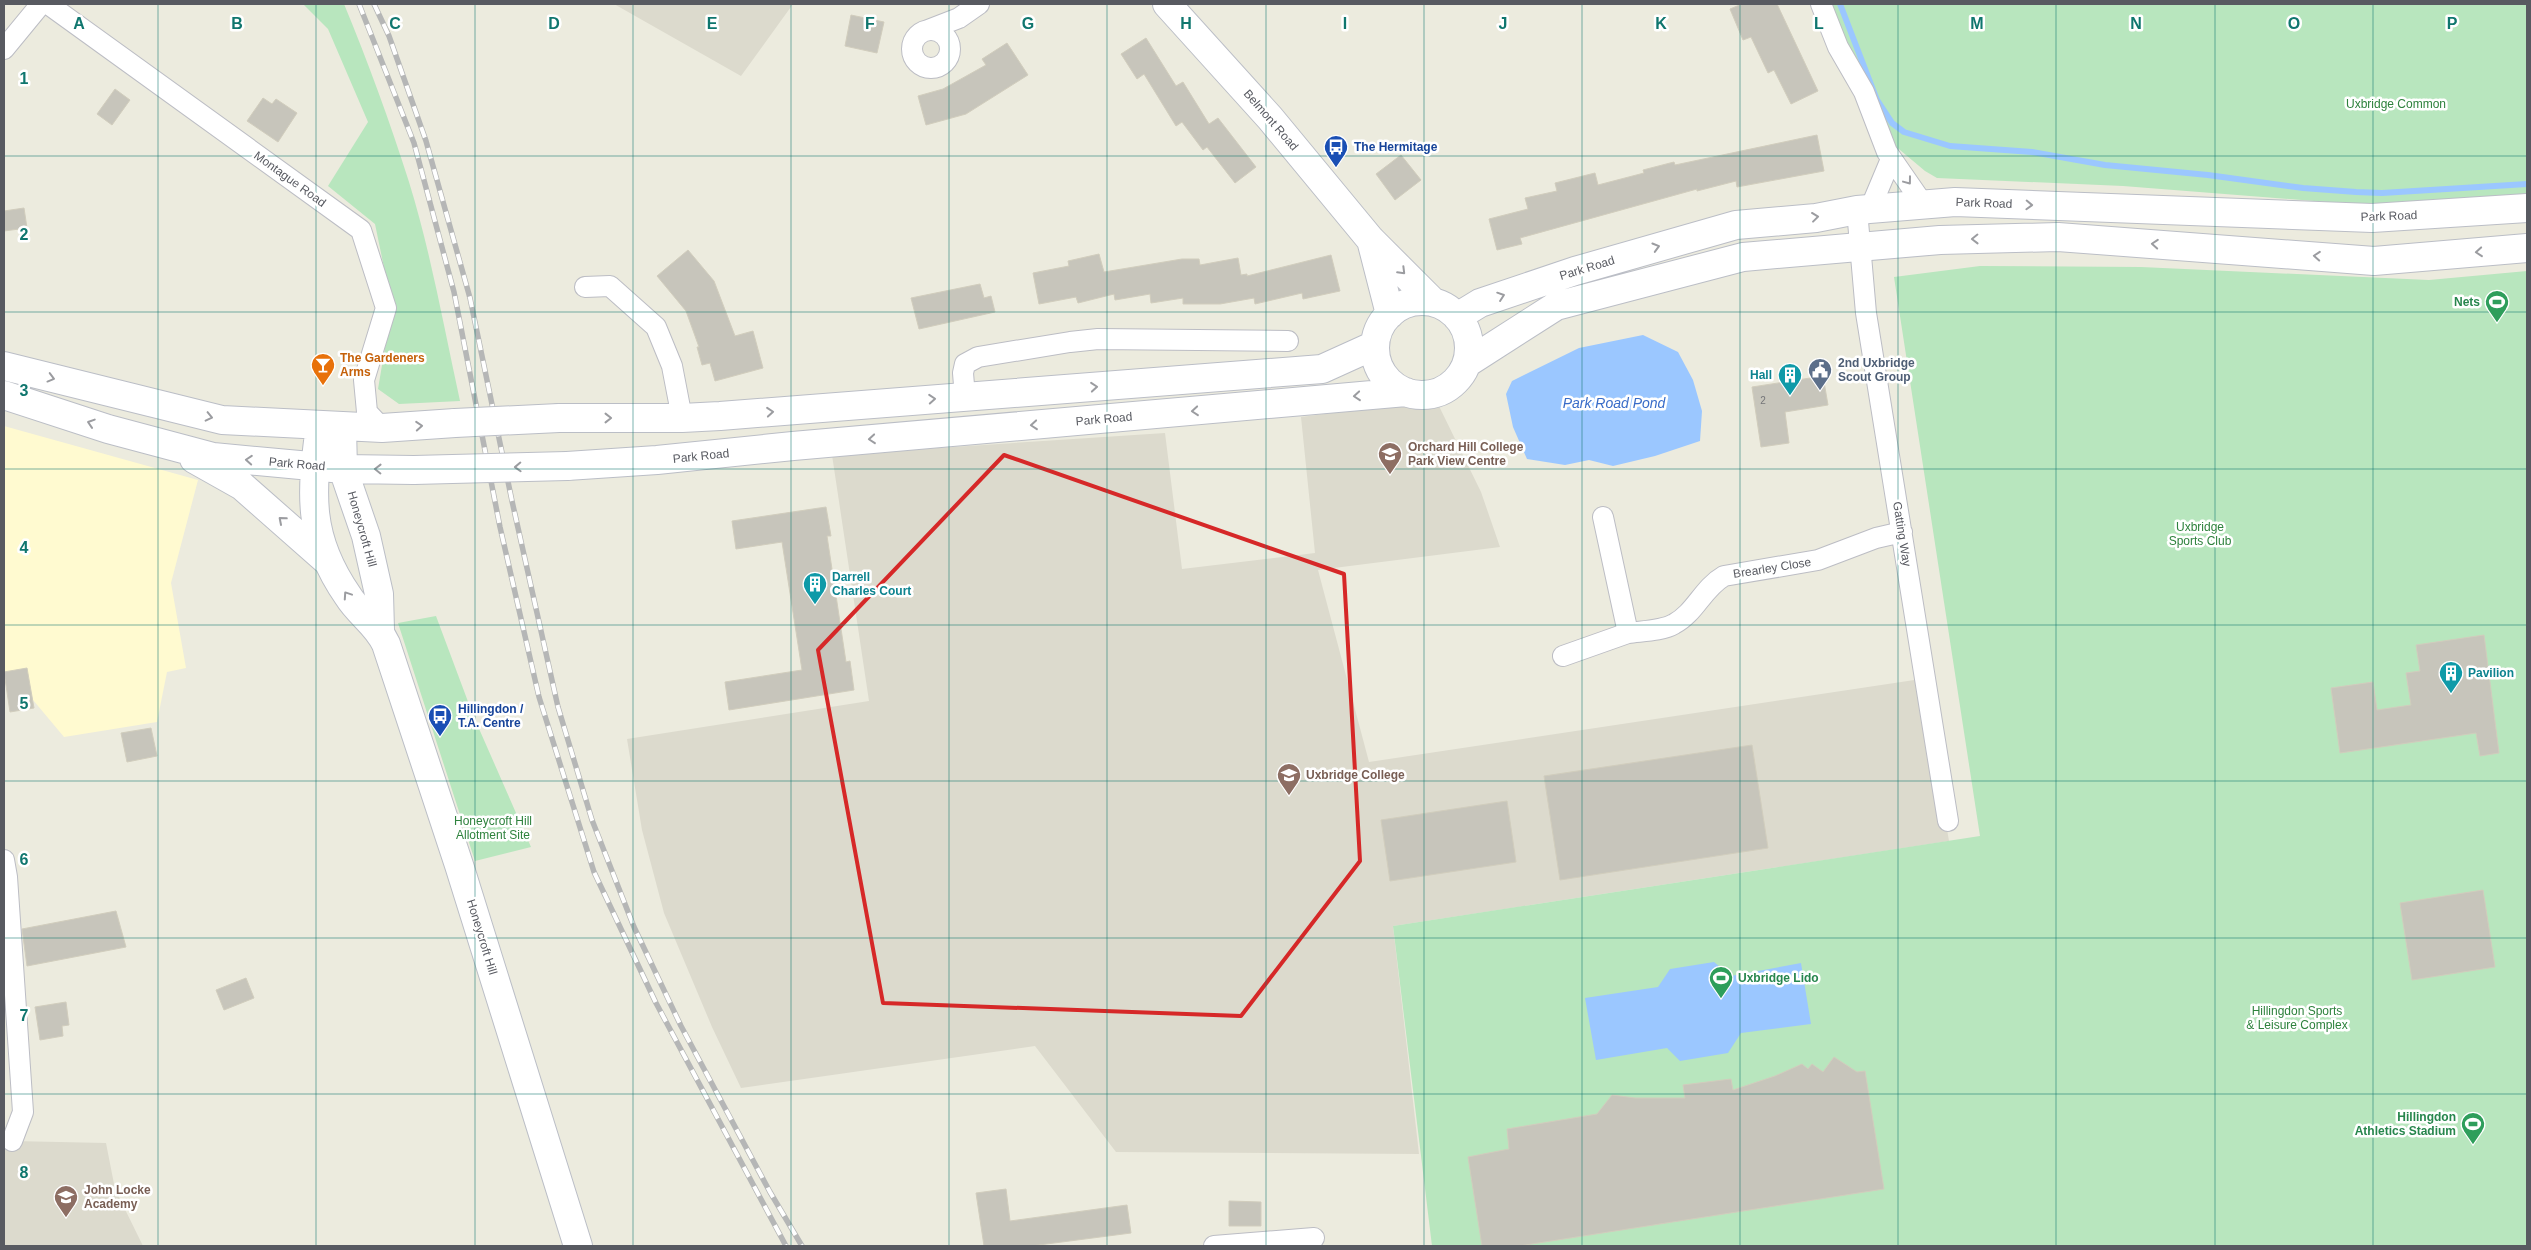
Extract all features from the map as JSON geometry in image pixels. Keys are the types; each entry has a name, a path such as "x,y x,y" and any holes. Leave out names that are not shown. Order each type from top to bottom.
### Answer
{"main road":[{"name":"Belmont Road","path":"1167,4 1270,118 1370,239 1433,302"},
{"name":"Park Road","path":"1457,317 1480,303 1574,271 1736,224 1816,218 1863,210 1955,202 2372,218 2527,208"},
{"path":"1467,363 1556,306 1743,257 1940,240 2058,237 2374,260 2527,248"},
{"path":"1370,239 1390,314"},
{"path":"1433,302 1447,308 1457,317 1466,330 1469,340 1467,363 1457,380 1443,391 1423,395 1406,392 1390,383 1382,373 1377,360 1375,345 1381,325 1390,314 1409,303 1433,302"},
{"path":"4,366 222,420 331,427 382,428 559,418 682,418 1322,368 1375,345"},
{"name":"Park Road","path":"4,394 108,429 213,457 343,469 414,470 567,466 657,460 794,446 1406,392"},
{"name":"Honeycroft Hill","path":"331,427 315,465 312,501 319,537 339,583 353,604 380,630"},
{"name":"Honeycroft Hill","path":"331,427 366,536 377,585 380,630 459,865 578,1246"},
{"path":"172,446 242,486 331,564"}],"street":[{"path":"4,49 41,4"},
{"name":"Montague Road","path":"48,4 361,230 386,308 364,380 367,412 382,428"},
{"path":"959,18 949,52 944,62 936,67 928,67 917,62 913,51 914,42 920,34 959,18 979,4"},
{"path":"1821,4 1838,47 1864,92 1886,152 1922,204"},
{"path":"928,30 940,32 945,37 949,52"},
{"path":"1863,210 1891,159"},
{"name":"Gatting Way","path":"1863,210 1859,246 1866,313 1948,821"},
{"path":"584,287 610,286 656,327 672,366 682,418"},
{"path":"965,397 963,373 965,364 970,360 987,355 1098,339 1288,341"},
{"path":"1603,517 1628,633"},
{"name":"Brearley Close","path":"1563,656 1628,633 1674,624 1696,604 1713,582 1724,576 1818,560 1876,538 1902,532"},
{"path":"4,860 7,877 23,1112 12,1141"},
{"path":"1214,1246 1314,1238"}],"highlighted area":[{"path":"1004,455 1344,574 1360,861 1241,1016 883,1003 818,650"}],"shaded area":[{"path":"614,4 793,4 741,76"},
{"name":"Uxbridge College","path":"1436,400 1481,492 1500,547 1318,570 1369,762 1921,679 1949,841 1393,926 1419,1154 1116,1152 1035,1046 741,1088 712,1027 664,913 642,830 627,739 869,701 832,455 1165,433 1182,569 1315,553 1301,417"},
{"path":"4,426 198,480 171,583 186,668 167,672 157,722 64,737 33,700 27,672 4,677"},
{"name":"John Locke Academy","path":"12,1141 106,1143 115,1189 143,1246 4,1246 4,1143"}],"green space":[{"path":"303,4 344,4 362,48 394,137 417,209 431,263 460,401 399,404 378,389 392,306 375,224 328,186 368,122 328,29"},
{"name":"Uxbridge Common","path":"1821,4 2527,4 2527,198 2377,206 2123,186 1937,178 1925,171 1881,134"},
{"path":"1980,266 2141,267 2429,280 2527,271 2527,1246 1432,1246 1393,926 1980,836 1894,277"},
{"name":"Honeycroft Hill Allotment Site","path":"436,616 473,715 531,847 475,861 398,623"}],"water":[{"name":"Park Road Pond","path":"1643,335 1678,352 1693,380 1702,411 1700,441 1655,456 1613,466 1589,460 1565,465 1527,459 1513,427 1506,394 1512,381 1579,348"},
{"path":"1714,962 1731,976 1801,963 1811,1024 1741,1033 1728,1053 1680,1061 1667,1048 1596,1060 1585,998 1658,987 1670,969"}],"building":[{"path":"1742,4 1777,4 1818,91 1791,104 1774,70 1768,73 1751,37 1743,40 1730,9"},
{"path":"851,15 884,22 877,53 845,46"},
{"path":"1146,38 1176,86 1183,82 1209,124 1218,118 1256,167 1235,183 1207,147 1203,150 1182,122 1176,126 1144,74 1137,79 1121,54"},
{"path":"1007,43 1028,75 966,114 926,125 918,96 943,89 986,65 982,59"},
{"path":"115,89 130,100 112,125 97,114"},
{"path":"263,98 272,104 276,99 297,113 278,142 247,121"},
{"path":"1817,135 1824,171 1737,187 1736,181 1697,191 1697,189 1520,238 1522,244 1497,250 1489,219 1528,209 1525,198 1557,191 1555,183 1595,173 1598,185 1644,173 1643,170 1674,162 1675,165"},
{"path":"1401,155 1421,180 1395,200 1376,174"},
{"path":"24,208 27,228 4,231 4,211"},
{"path":"688,250 714,281 735,336 753,331 763,368 715,381 710,363 702,365 697,347 699,347 686,311 657,276"},
{"path":"1099,254 1104,272 1182,259 1199,259 1200,265 1238,258 1241,275 1247,274 1247,276 1331,255 1340,291 1303,299 1302,293 1255,304 1254,298 1220,304 1183,304 1183,298 1151,303 1150,294 1115,300 1114,294 1078,303 1076,297 1039,304 1033,273 1069,266 1068,261"},
{"path":"980,284 984,298 991,296 995,312 919,329 911,298"},
{"name":"Hall","path":"1823,376 1828,405 1785,412 1789,443 1761,447 1752,387"},
{"name":"Darrell Charles Court","path":"826,507 831,536 827,536 846,662 850,661 854,690 729,710 725,682 802,670 782,542 736,549 732,521"},
{"name":"Pavilion","path":"2484,635 2499,753 2480,756 2476,733 2340,753 2331,688 2373,682 2377,710 2411,705 2406,673 2420,671 2416,645"},
{"path":"27,668 34,708 10,712 4,672"},
{"path":"151,728 157,756 127,762 121,733"},
{"path":"1752,745 1768,848 1560,880 1544,776"},
{"path":"1507,801 1516,862 1390,881 1381,820"},
{"path":"2483,890 2495,967 2412,980 2400,903"},
{"path":"116,911 126,947 27,966 22,929"},
{"path":"246,978 254,998 224,1010 216,990"},
{"path":"66,1002 69,1025 62,1026 63,1036 40,1040 35,1007"},
{"path":"1834,1057 1857,1072 1865,1071 1884,1189 1519,1246 1482,1246 1468,1157 1509,1149 1507,1129 1597,1114 1612,1095 1635,1098 1685,1098 1683,1085 1731,1079 1733,1090 1775,1076 1802,1064 1808,1069 1812,1064 1823,1072"},
{"path":"1006,1189 1010,1221 1127,1205 1131,1233 1031,1246 984,1246 976,1193"},
{"path":"1229,1201 1261,1202 1261,1226 1229,1226"}],"waterway":[{"path":"1840,4 1877,100 1892,123 1904,132 1950,146 2032,152 2105,165 2208,175 2303,188 2356,192 2382,193 2527,184"}],"railway":[{"path":"359,4 414,143 454,292 500,527 539,697 594,872 656,1003 786,1246"},
{"path":"374,4 389,36 426,141 470,298 512,501 558,707 592,820 634,927 681,1026 770,1192 802,1246"}],"place":[{"name":"The Hermitage","path":"1336,168"},
{"name":"Nets","path":"2497,323"},
{"name":"The Gardeners Arms","path":"323,386"},
{"name":"2nd Uxbridge Scout Group","path":"1820,391"},
{"name":"Hall","path":"1790,396"},
{"name":"Orchard Hill College Park View Centre","path":"1390,475"},
{"name":"Darrell Charles Court","path":"815,605"},
{"name":"Pavilion","path":"2451,694"},
{"name":"Hillingdon / T.A. Centre","path":"440,737"},
{"name":"Uxbridge College","path":"1289,796"},
{"name":"Uxbridge Lido","path":"1721,999"},
{"name":"Hillingdon Athletics Stadium","path":"2473,1145"},
{"name":"John Locke Academy","path":"66,1218"}],"park label":[{"name":"Uxbridge Sports Club","path":"2200,534"},
{"name":"Hillingdon Sports & Leisure Complex","path":"2297,1018"}]}
